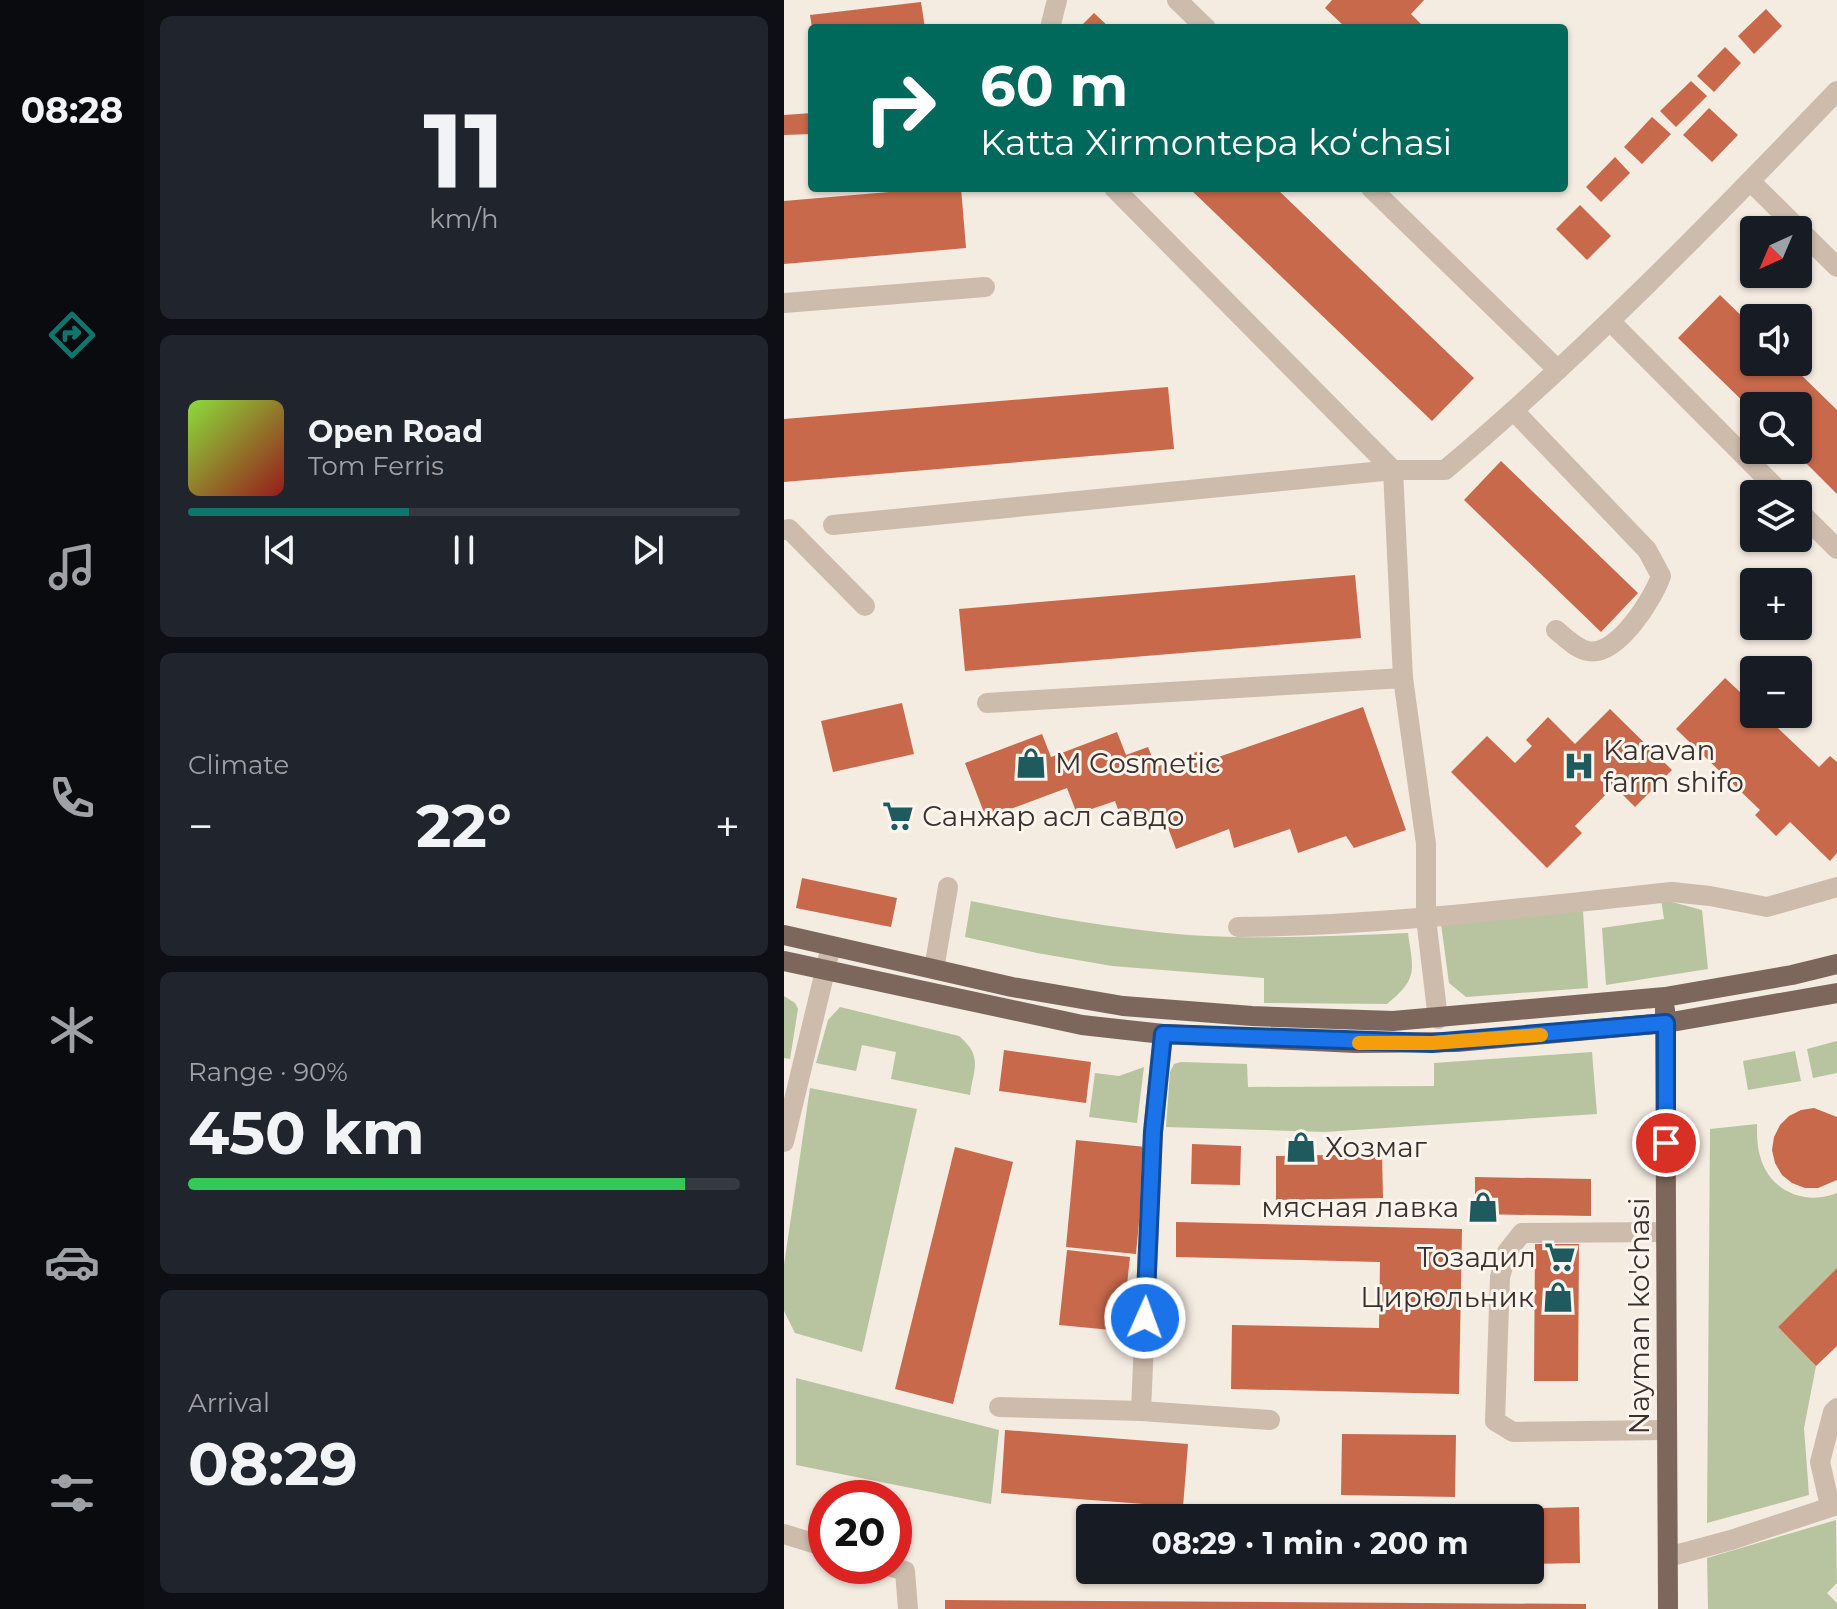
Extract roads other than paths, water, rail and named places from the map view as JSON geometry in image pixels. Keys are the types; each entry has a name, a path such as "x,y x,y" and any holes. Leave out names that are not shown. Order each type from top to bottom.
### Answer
{"main road":[{"path":"784,935 1012,987 1123,1006 1252,1016 1393,1021 1665,997 1837,964"},
{"path":"784,961 1082,1025 1163,1034 1432,1043 1666,1023 1837,993"},
{"name":"Nayman ko'chasi","path":"1665,997 1668,1609"}],"lane":[{"path":"1051,24 1057,0"},
{"path":"1177,0 1202,24"},
{"path":"833,525 1393,470 1445,470 1515,412 1611,322 1837,91"},
{"path":"1750,181 1837,267"},
{"path":"1118,192 1393,470 1403,678 1426,844 1426,918 1438,1019"},
{"path":"1375,192 1558,370"},
{"path":"784,303 985,287"},
{"path":"1611,322 1768,480"},
{"path":"1515,412 1647,550 1661,576 1655,593 1636,620 1613,643 1599,651 1588,651 1574,645 1556,630"},
{"path":"1812,524 1837,549"},
{"path":"784,530 789,529 865,606"},
{"path":"987,703 1403,678"},
{"path":"934,969 948,887"},
{"path":"1238,927 1426,918 1672,892 1767,907 1837,887"},
{"path":"784,1142 831,946"},
{"path":"1141,1411 1153,1132 1163,1034"},
{"path":"1666,1232 1522,1233 1507,1252 1500,1277 1495,1421 1513,1432 1667,1430"},
{"path":"999,1407 1141,1411 1270,1420"},
{"path":"1668,1557 1833,1506 1820,1462 1833,1412 1837,1408"},
{"path":"784,1534 808,1541"},
{"path":"906,1584 908,1609"}],"place":[{"name":"M Cosmetic","path":"1031,763"},
{"name":"Karavan farm shifo","path":"1579,766"},
{"name":"Санжар асл савдо","path":"898,816"},
{"name":"Хозмаг","path":"1301,1147"},
{"name":"мясная лавка","path":"1483,1207"},
{"name":"Тозадил","path":"1560,1257"},
{"name":"Цирюльник","path":"1558,1297"}]}
